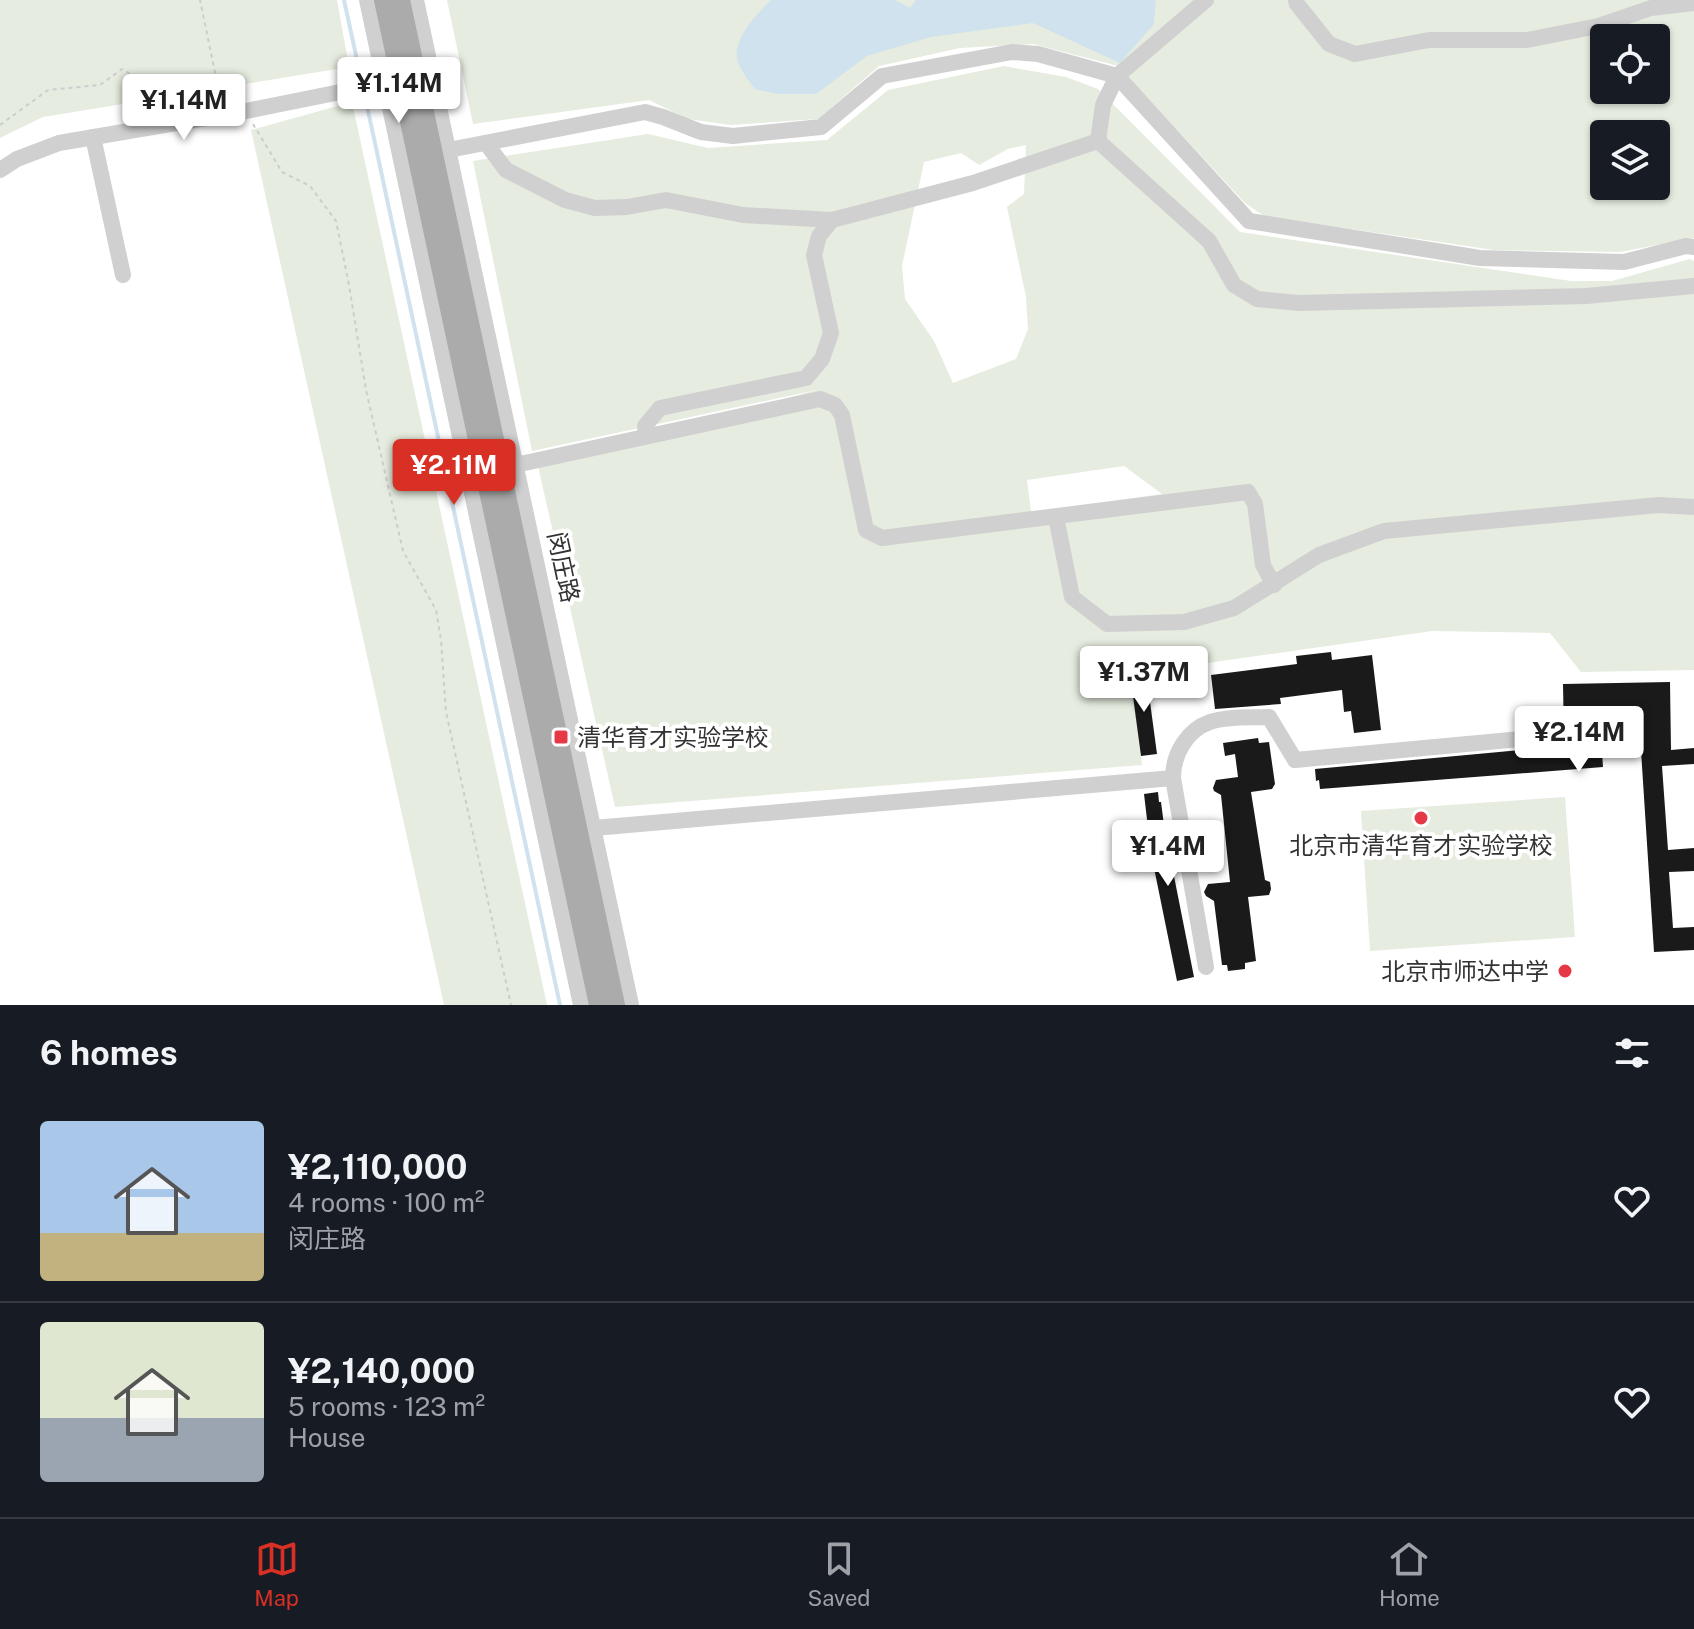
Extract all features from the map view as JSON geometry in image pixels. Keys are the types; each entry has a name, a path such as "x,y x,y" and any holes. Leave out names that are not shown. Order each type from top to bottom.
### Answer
{"main road":[{"path":"384,0 378,84 599,1005"},
{"name":"闵庄路","path":"400,0 441,152 508,466 615,1005"}],"street":[{"path":"367,0 378,84 581,1005"},
{"name":"闵庄路","path":"416,0 441,152"},
{"path":"1098,141 1103,105 1117,76 1206,0"},
{"path":"1296,0 1329,44 1355,54 1429,40 1527,40 1598,26 1651,8 1694,3"},
{"path":"378,84 441,152 645,112 701,132 733,136 821,127 882,76 1012,52 1038,54 1117,76 1249,221 1480,258 1624,262 1686,246 1694,247"},
{"path":"0,170 17,159 59,143 246,111 378,84"},
{"path":"93,137 123,275"},
{"path":"486,143 506,170 565,200 595,208 627,207 666,200 743,215 832,220 973,183 1098,141"},
{"path":"1098,141 1209,241 1234,285 1257,299 1299,303 1586,296 1694,286"},
{"path":"646,436 645,426 660,408 806,378 822,359 831,333 814,255 819,236 832,220"},
{"path":"508,466 820,399 835,405 842,415 866,530 882,538 1248,492 1255,504 1263,565 1274,585"},
{"name":"闵庄路","path":"508,466 594,828 631,1005"},
{"path":"1056,517 1072,597 1107,624 1184,622 1234,608 1319,555 1384,531 1659,505 1694,507"},
{"path":"1206,967 1173,764 1185,741 1208,722 1269,717 1295,760 1552,736"},
{"path":"594,828 1173,778"}],"path":[{"path":"200,0 223,115"},
{"path":"0,125 48,90 100,85 122,69 151,87 217,82"},
{"path":"246,111 282,172 310,186 336,221 366,390 403,551 436,610 446,712 511,1005"}],"shaded area":[{"path":"0,0 337,0 349,67 43,117 0,138"},
{"path":"447,0 1694,0 1694,238 1620,252 1494,250 1264,216 1245,203 1118,66 1033,44 960,48 879,66 818,119 731,125 688,119 649,100 473,124"},
{"path":"1004,66 1066,77 1098,89 1240,232 1571,281 1612,281 1690,259 1694,261 1694,670 1581,672 1550,633 1432,631 1131,674 1142,765 615,807 538,466 817,390 532,451 473,161 648,134 708,148 827,140 888,90","holes":["1026,145 1024,194 1007,207 1026,297 1028,329 1016,359 953,383 934,341 905,299 902,266 924,162 961,153 979,165 1008,149","1124,466 1162,494 1031,512 1027,480"]},
{"path":"352,102 547,1005 444,1005 251,130"},
{"path":"1565,797 1575,937 1370,951 1361,811"}],"water":[{"path":"771,0 895,0 910,8 916,0 1156,0 1154,24 1120,63 1033,23 931,37 867,56 816,94 778,94 755,89 737,58 737,49 745,30"}],"building":[{"path":"1331,652 1332,660 1372,655 1381,730 1354,733 1351,711 1344,712 1342,690 1280,698 1281,704 1215,709 1211,675 1297,664 1296,656"},
{"path":"1146,672 1157,754 1141,756 1130,674"},
{"path":"1670,682 1671,750 1694,748 1694,764 1662,766 1668,850 1694,848 1694,871 1669,872 1673,928 1694,927 1694,950 1654,952 1640,735 1601,736 1603,767 1320,789 1319,780 1316,781 1315,769 1554,747 1564,741 1563,684"},
{"path":"1258,738 1259,743 1269,742 1275,784 1272,789 1251,792 1265,880 1270,882 1271,889 1269,895 1248,897 1256,961 1245,963 1245,969 1228,971 1227,965 1222,965 1214,901 1204,892 1208,884 1230,882 1221,795 1213,788 1216,780 1238,777 1235,754 1225,756 1223,743"},
{"path":"1158,792 1168,856 1194,977 1177,981 1151,853 1144,794"}],"waterway":[{"path":"344,0 362,83"},
{"path":"364,92 560,1005"}],"place":[{"name":"清华育才实验学校","path":"561,737"},
{"name":"北京市清华育才实验学校","path":"1421,818"},
{"name":"北京市师达中学","path":"1565,971"}]}
